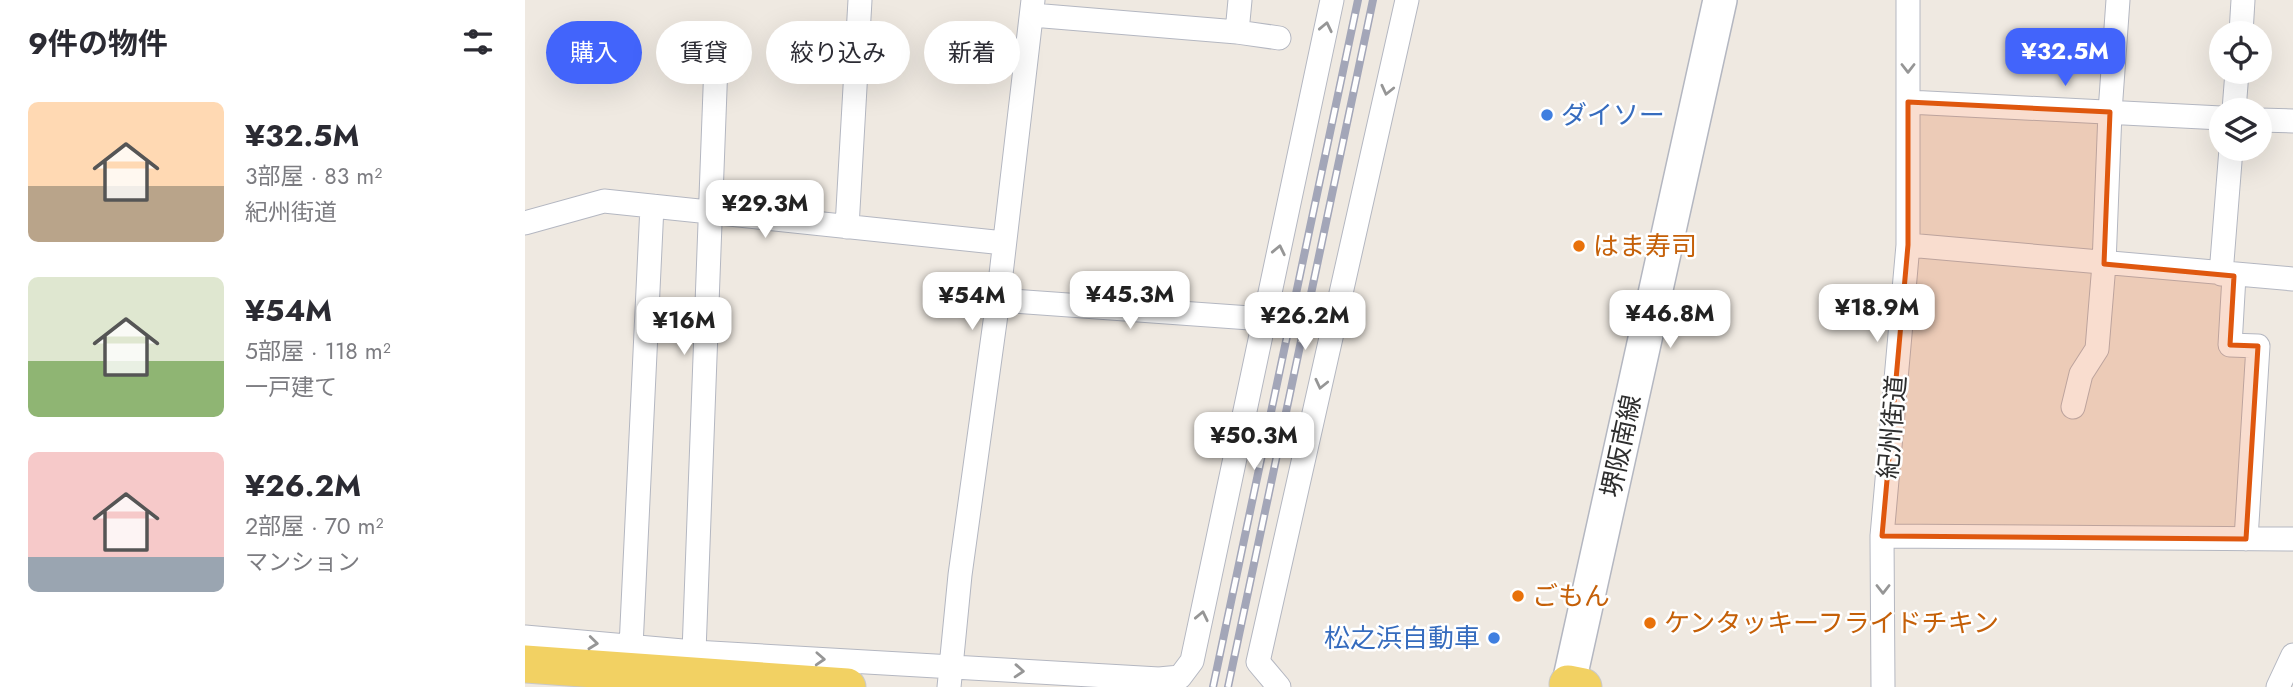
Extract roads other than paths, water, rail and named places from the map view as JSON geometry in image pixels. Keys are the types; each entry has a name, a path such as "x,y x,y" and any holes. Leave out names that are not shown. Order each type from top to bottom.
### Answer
{"main road":[{"name":"堺阪南線","path":"1570,686 1720,0"},
{"path":"525,664 847,687"}],"street":[{"path":"847,227 860,0"},
{"path":"1237,32 1240,0"},
{"path":"525,637 950,677 1159,680 1180,677 1192,662 1332,0"},
{"path":"1279,687 1258,662 1408,0"},
{"name":"紀州街道","path":"1883,687 1882,536 1908,245 1908,0"},
{"path":"2073,407 2081,374 2097,349 2118,0"},
{"path":"2242,21 2243,0"},
{"path":"950,677 960,575 998,300 1032,7 1279,38"},
{"path":"694,652 715,84"},
{"path":"1908,102 2209,117"},
{"path":"2272,120 2293,121"},
{"path":"2231,161 2227,275 2230,345 2258,346 2246,539"},
{"path":"525,223 604,201 1005,243"},
{"path":"631,647 652,206"},
{"path":"1908,245 2293,279"},
{"path":"998,300 1264,319"},
{"path":"1882,536 2293,539"},
{"path":"2277,687 2293,655"}],"railway":[{"path":"1213,687 1358,0"},
{"path":"1228,687 1373,0"}],"place":[{"name":"ダイソー","path":"1547,115"},
{"name":"はま寿司","path":"1579,246"},
{"name":"ごもん","path":"1518,596"},
{"name":"ケンタッキーフライドチキン","path":"1650,623"},
{"name":"松之浜自動車","path":"1494,638"}]}
